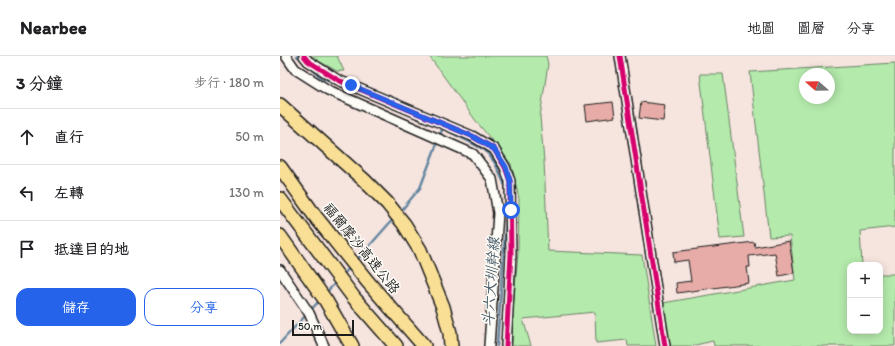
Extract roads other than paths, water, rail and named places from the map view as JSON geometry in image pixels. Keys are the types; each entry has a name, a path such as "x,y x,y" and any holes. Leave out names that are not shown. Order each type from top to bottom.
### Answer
{"highway":[{"path":"280,105 364,180 397,215 420,250 443,308 450,333 451,346"},
{"name":"福爾摩沙高速公路","path":"280,167 315,216 368,282 424,346"},
{"path":"280,199 354,298 396,346"},
{"path":"280,236 323,297 352,346"}],"street":[{"path":"286,56 295,69 328,90 473,154 492,179 498,213 489,346"},
{"path":"304,56 308,61 338,80 472,136 494,149 506,167 510,181 511,254 506,346"},
{"path":"620,56 665,346"},
{"path":"280,270 309,313 324,346"}],"waterway":[{"name":"斗六大圳幹線","path":"297,56 321,77 333,82"},
{"path":"439,137 443,128"},
{"name":"斗六大圳幹線","path":"450,132 485,150 495,163 507,190"},
{"path":"400,212 420,188 438,141"},
{"path":"356,261 394,218"},
{"name":"斗六大圳幹線","path":"497,346 506,220"},
{"path":"342,276 351,266"},
{"path":"326,293 336,282"},
{"path":"280,343 320,300"}]}
